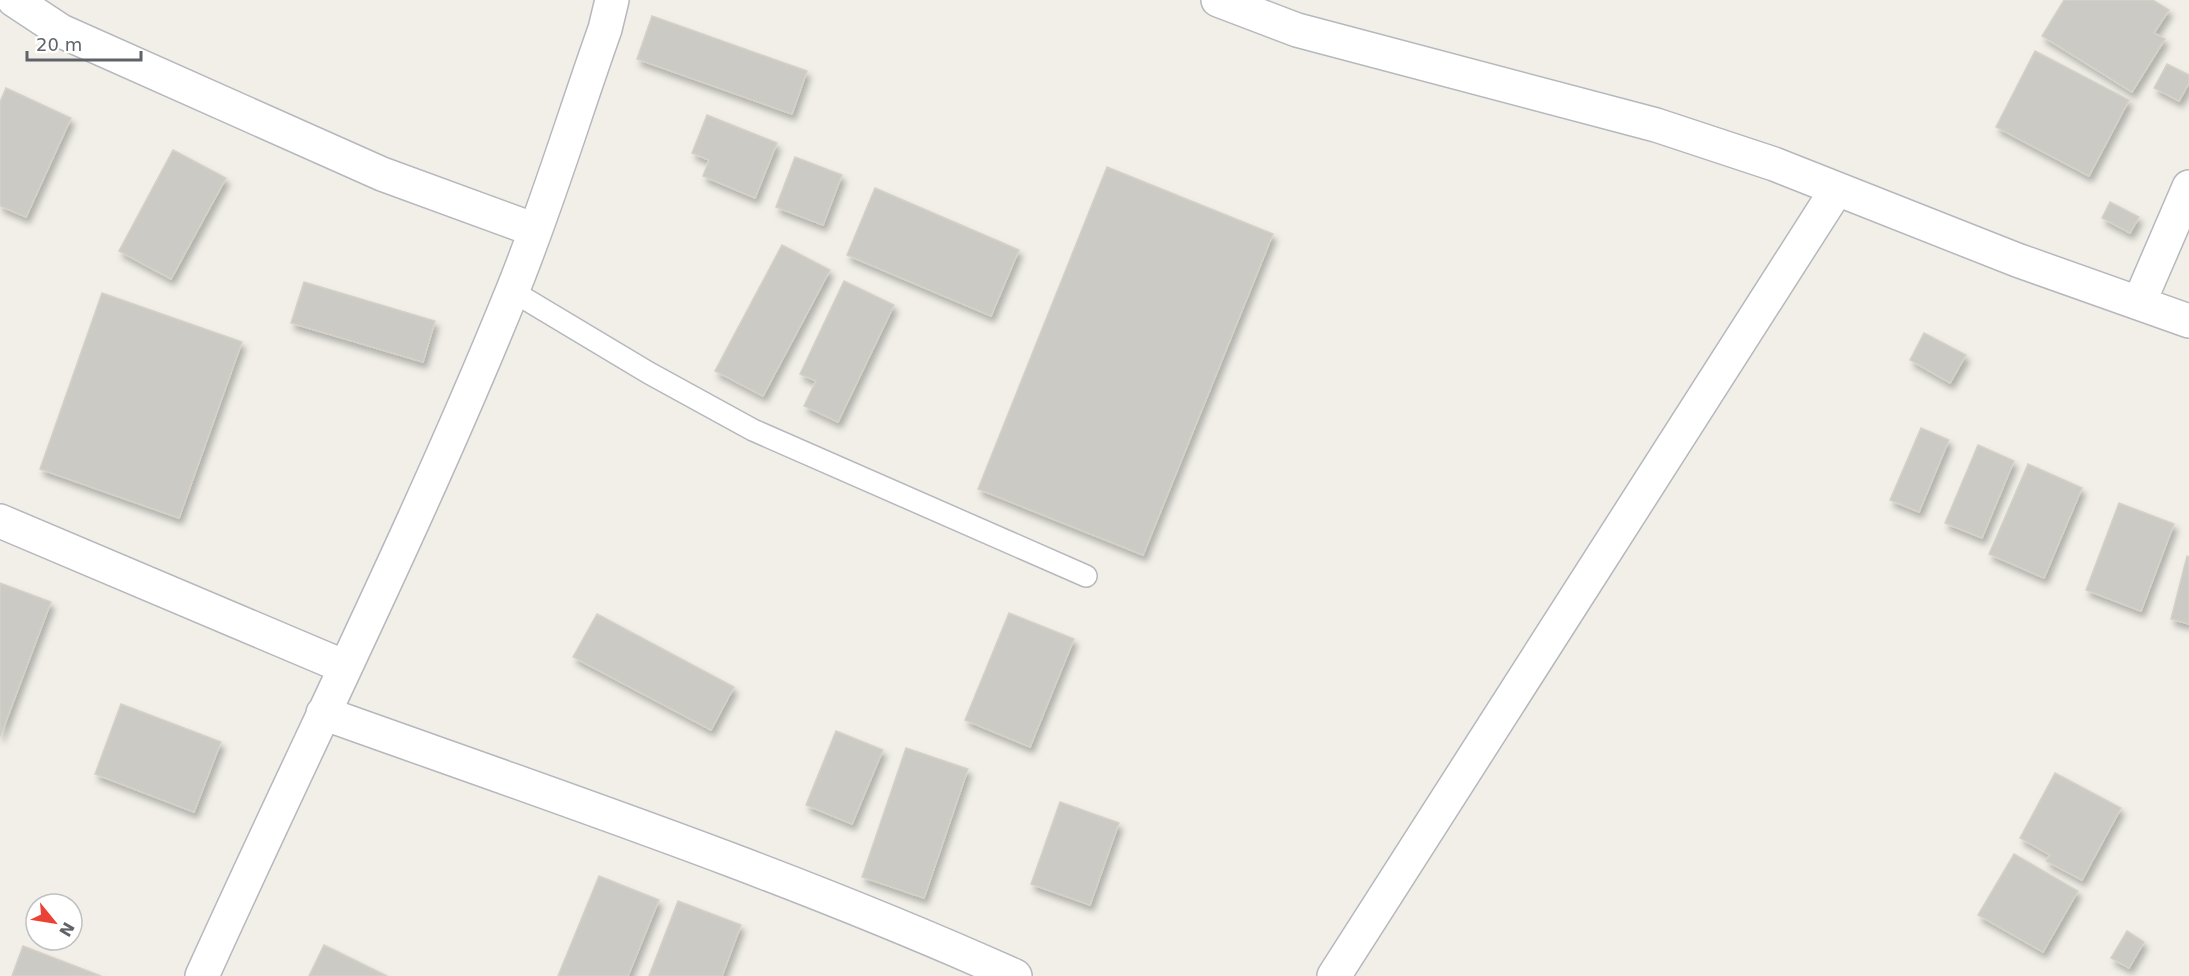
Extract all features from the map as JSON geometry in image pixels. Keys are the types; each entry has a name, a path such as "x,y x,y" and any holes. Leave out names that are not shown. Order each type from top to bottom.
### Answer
{"street":[{"path":"14,0 61,31 381,174 535,230"},
{"path":"202,976 406,540 512,291 605,29 612,0"},
{"path":"1218,0 1298,30 1656,125 1774,164 2018,260 2189,321"},
{"path":"2139,303 2189,187"},
{"path":"1334,976 1837,189"},
{"path":"0,521 345,667"},
{"path":"324,713 646,828 939,942 1015,976"}],"lane":[{"path":"512,291 649,374 753,430 1086,576"}],"building":[{"path":"2064,0 2153,0 2169,10 2154,33 2165,39 2132,92 2042,36"},
{"path":"652,16 807,71 792,114 637,59"},
{"path":"2035,51 2129,100 2089,176 1996,127"},
{"path":"2167,64 2189,75 2189,83 2179,101 2154,88"},
{"path":"6,88 71,118 26,217 0,206 0,102"},
{"path":"707,115 777,143 755,198 703,176 709,160 692,153"},
{"path":"173,150 226,178 171,279 119,251"},
{"path":"795,157 842,175 823,225 776,207"},
{"path":"1107,167 1273,234 1143,555 978,489"},
{"path":"875,188 1019,250 991,316 847,255"},
{"path":"2110,202 2139,217 2130,233 2102,218"},
{"path":"782,245 830,270 763,396 715,371"},
{"path":"844,281 894,305 838,422 804,406 816,381 800,374"},
{"path":"304,282 435,321 423,362 291,323"},
{"path":"102,293 242,342 179,518 40,469"},
{"path":"1924,333 1966,355 1950,383 1910,360"},
{"path":"1921,428 1949,440 1919,512 1890,500"},
{"path":"1978,445 2014,461 1982,538 1945,523"},
{"path":"2028,464 2082,488 2044,578 1989,554"},
{"path":"2119,503 2174,524 2141,611 2086,590"},
{"path":"2187,556 2189,557 2189,624 2171,619"},
{"path":"0,583 51,602 0,737"},
{"path":"1009,613 1074,639 1030,747 965,720"},
{"path":"597,614 734,687 711,730 573,657"},
{"path":"121,704 221,742 194,812 95,774"},
{"path":"836,731 883,750 852,824 806,805"},
{"path":"906,748 968,769 924,898 862,877"},
{"path":"2055,773 2121,808 2082,880 2046,861 2050,855 2020,838"},
{"path":"1060,802 1119,823 1090,905 1031,884"},
{"path":"2014,854 2078,891 2043,952 1978,915"},
{"path":"599,876 659,900 628,976 558,976"},
{"path":"678,901 741,925 722,976 649,976"},
{"path":"2127,931 2144,942 2129,968 2111,958"},
{"path":"324,945 387,976 309,976"},
{"path":"23,946 24,952 39,952 101,976 12,976"}]}
